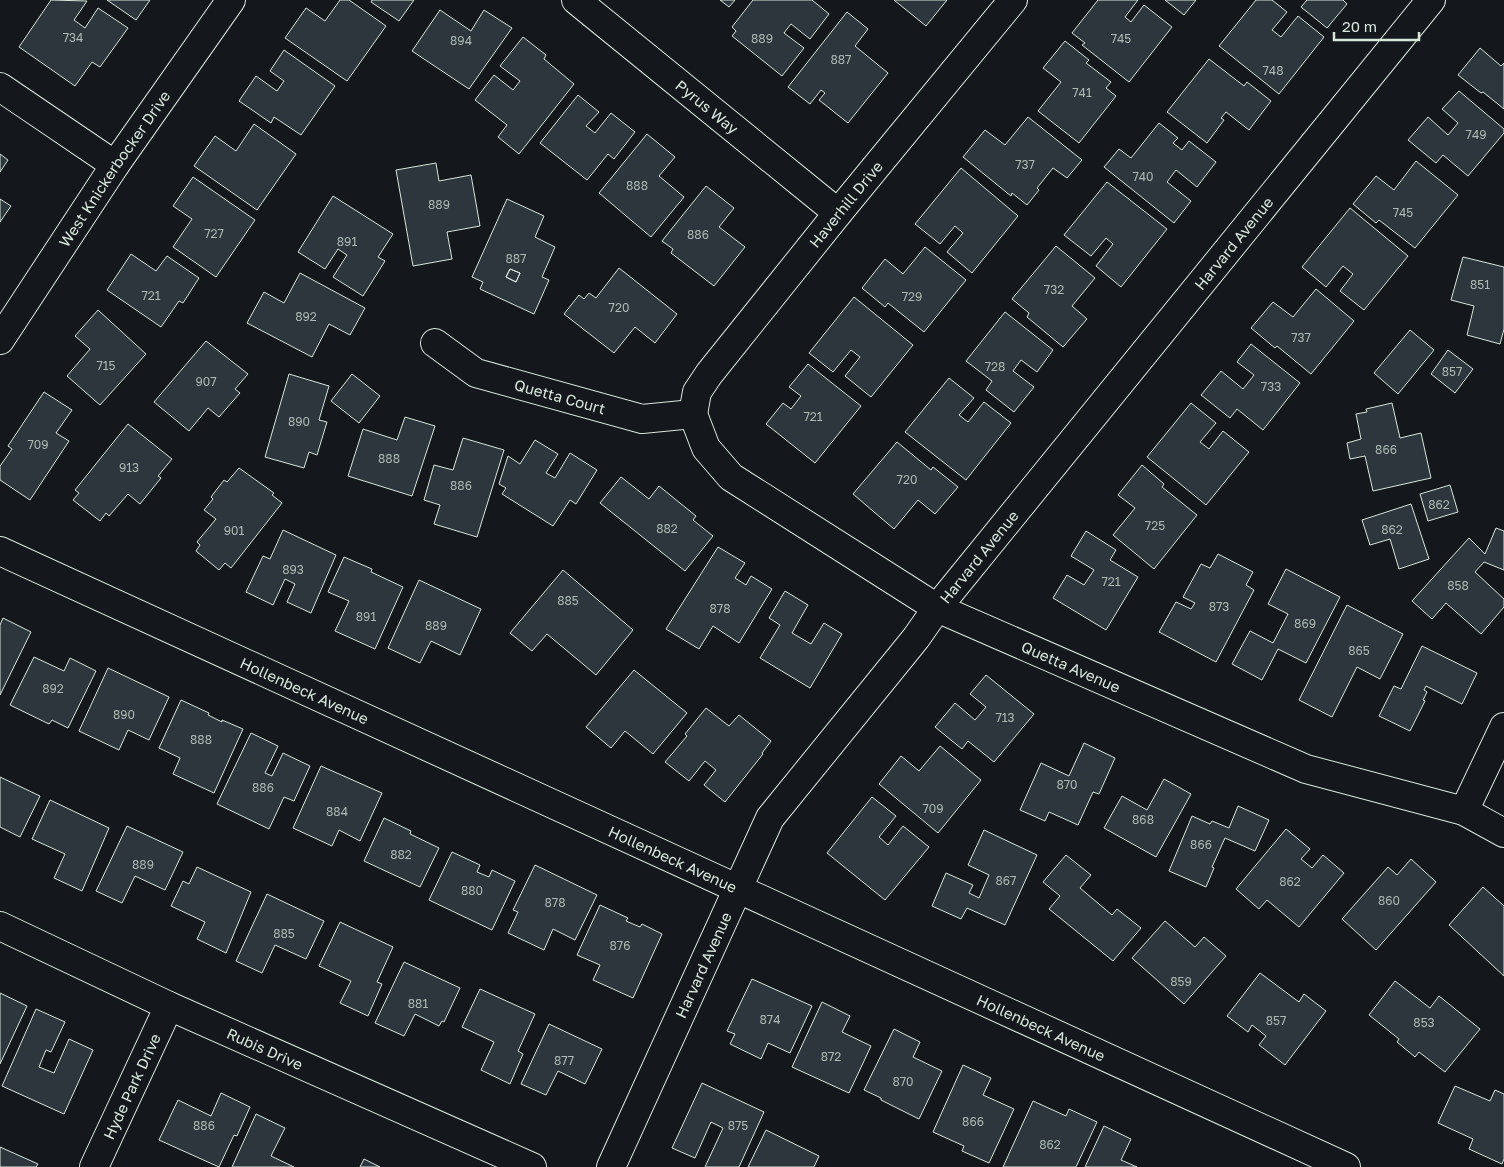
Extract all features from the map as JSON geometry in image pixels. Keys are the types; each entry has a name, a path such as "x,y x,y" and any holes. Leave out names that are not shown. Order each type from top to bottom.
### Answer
{"street":[{"name":"West Knickerbocker Drive","path":"0,340 115,165 231,0"},
{"name":"Pyrus Way","path":"576,0 838,213"},
{"name":"Haverhill Drive","path":"693,414 697,392 709,374 1013,0"},
{"name":"Harvard Avenue","path":"611,1167 770,818 916,638 937,608 1431,0"},
{"path":"0,87 115,165"},
{"name":"Quetta Court","path":"435,343 476,373 642,419 693,414"},
{"name":"Quetta Avenue","path":"693,414 706,448 732,477 937,608 1306,769 1464,811 1504,833"},
{"name":"Hollenbeck Avenue","path":"0,550 1346,1167"},
{"path":"1464,811 1504,727"},
{"name":"Rubis Drive","path":"0,926 169,1006 532,1167"},
{"name":"Hyde Park Drive","path":"94,1167 169,1006"}],"building":[{"path":"51,0 87,1 74,20 85,28 98,8 128,28 100,67 92,62 75,86 19,47"},
{"path":"107,0 150,0 136,20"},
{"path":"340,0 349,0 386,26 347,81 285,38 306,8 325,21"},
{"path":"372,0 414,0 399,21 371,2"},
{"path":"720,0 735,0 729,7"},
{"path":"753,0 812,0 829,14 810,39 791,24 784,33 804,48 782,76 732,36 736,31 732,27"},
{"path":"894,0 947,0 926,26"},
{"path":"1098,0 1138,0 1125,17 1131,22 1144,5 1172,27 1129,82 1082,45 1085,43 1072,33"},
{"path":"1165,0 1196,0 1184,15"},
{"path":"1256,0 1272,0 1287,12 1272,30 1281,37 1298,16 1324,37 1279,94 1219,46"},
{"path":"1307,0 1343,0 1347,4 1327,28 1301,7"},
{"path":"440,10 471,31 484,10 512,28 469,89 412,51"},
{"path":"847,12 868,29 855,46 888,73 848,123 819,100 825,93 821,90 810,104 788,87"},
{"path":"523,37 546,55 544,59 574,84 519,154 498,137 507,125 475,100 494,75 513,90 520,81 500,66"},
{"path":"1065,41 1089,60 1086,63 1111,82 1106,88 1116,96 1079,143 1038,111 1061,82 1043,68"},
{"path":"1480,48 1501,66 1504,63 1504,109 1458,75"},
{"path":"284,50 335,86 301,135 274,117 271,123 239,101 256,76 277,91 284,81 270,71"},
{"path":"1209,59 1244,86 1247,82 1271,101 1249,130 1226,112 1221,118 1224,120 1207,143 1167,112"},
{"path":"1459,91 1504,129 1504,133 1468,176 1443,155 1436,163 1408,140 1428,117 1448,135 1458,123 1442,109"},
{"path":"578,95 599,112 586,126 595,133 611,113 635,132 614,159 608,154 587,180 540,143"},
{"path":"1028,117 1082,160 1067,178 1053,168 1037,188 1039,190 1027,205 1012,193 1011,196 963,157 985,130 1005,145"},
{"path":"1159,123 1178,138 1173,143 1182,150 1189,141 1216,162 1197,187 1176,170 1167,182 1191,201 1174,223 1104,167 1119,149 1131,158"},
{"path":"254,124 296,154 257,210 194,166 215,136 236,151"},
{"path":"647,134 675,157 659,176 684,197 651,237 599,193"},
{"path":"0,154 8,160 0,172"},
{"path":"1416,161 1458,195 1415,248 1379,220 1376,223 1353,204 1376,176 1394,190"},
{"path":"436,163 439,181 471,175 480,226 447,232 452,259 413,266 396,170"},
{"path":"961,168 1018,216 972,273 947,252 963,233 955,226 940,244 915,224"},
{"path":"193,177 255,220 216,277 173,247 192,219 173,206"},
{"path":"1107,182 1167,229 1121,287 1096,266 1113,244 1106,238 1091,256 1064,235"},
{"path":"706,186 734,208 719,227 745,247 714,286 671,253 673,249 662,241"},
{"path":"333,196 393,234 378,257 385,261 363,296 333,277 347,255 338,249 325,269 298,252"},
{"path":"0,199 11,206 0,222"},
{"path":"507,199 544,216 535,237 555,247 542,277 549,280 534,314 480,289 483,282 472,277","holes":["510,269 520,273 516,282 506,277"]},
{"path":"1350,208 1408,256 1364,310 1340,291 1353,274 1343,266 1326,287 1302,267"},
{"path":"1056,246 1095,278 1072,306 1087,319 1063,347 1027,317 1029,313 1012,299"},
{"path":"925,247 966,280 924,332 888,303 885,307 862,288 885,259 903,274"},
{"path":"131,254 156,271 167,256 199,278 183,303 179,301 161,327 107,290"},
{"path":"1463,257 1504,267 1504,329 1500,344 1467,335 1474,306 1451,300"},
{"path":"619,268 677,314 655,343 635,327 614,353 564,314 579,295 584,299 589,293 596,298"},
{"path":"510,269 520,273 516,282 506,277"},
{"path":"300,273 365,308 350,335 329,324 312,357 247,323 264,292 284,303"},
{"path":"1316,289 1354,321 1311,374 1277,346 1275,348 1251,328 1273,302 1293,317"},
{"path":"854,297 913,345 871,397 845,376 860,357 851,350 833,372 809,353"},
{"path":"98,310 146,354 100,405 67,376 90,349 75,336"},
{"path":"1005,312 1053,350 1037,372 1021,360 1013,371 1034,387 1014,412 986,390 992,381 966,361"},
{"path":"1410,330 1434,350 1398,394 1374,373"},
{"path":"206,341 248,374 235,389 240,393 219,417 208,408 189,431 154,402"},
{"path":"1251,344 1300,383 1263,430 1237,409 1230,418 1201,395 1221,371 1243,389 1254,375 1237,362"},
{"path":"1448,350 1473,369 1455,393 1431,374"},
{"path":"808,364 861,406 815,463 766,424 783,403 791,409 801,396 789,387"},
{"path":"289,374 329,386 319,420 327,422 317,455 309,452 304,468 265,457"},
{"path":"352,374 380,396 359,423 331,401"},
{"path":"949,378 974,398 959,415 968,422 984,402 1011,423 966,480 905,432"},
{"path":"44,392 72,410 56,433 69,441 30,500 0,480 0,466 12,449 8,446"},
{"path":"1191,403 1216,423 1200,442 1209,449 1223,431 1249,452 1206,505 1147,457"},
{"path":"1392,403 1400,438 1421,433 1431,478 1373,491 1365,456 1350,459 1347,443 1361,439 1356,414 1367,412 1366,409"},
{"path":"405,417 435,426 412,496 348,476 363,429 397,440"},
{"path":"128,424 172,459 158,476 161,478 140,504 128,494 109,516 106,513 100,521 73,500 79,493 75,490"},
{"path":"463,438 504,450 477,537 434,524 440,505 424,500 434,465 453,470"},
{"path":"535,440 558,454 546,473 555,478 570,453 597,470 576,504 570,500 553,526 502,494 506,488 499,484 508,456 520,464"},
{"path":"897,442 931,470 933,467 958,487 935,514 918,500 894,529 853,494"},
{"path":"1142,465 1164,484 1162,487 1197,515 1154,569 1113,535 1135,508 1118,495"},
{"path":"239,468 274,493 272,495 282,503 231,568 225,563 219,570 196,551 200,545 197,542 216,519 204,510 213,499 211,497 224,480 227,482"},
{"path":"621,477 649,499 659,486 696,516 693,520 713,536 685,571 600,503"},
{"path":"1450,485 1458,512 1428,521 1420,494"},
{"path":"1411,504 1429,559 1399,569 1390,539 1370,545 1362,520"},
{"path":"1496,528 1504,531 1504,570 1484,562 1475,572 1504,599 1504,607 1481,634 1446,603 1432,619 1412,601 1469,538 1485,554"},
{"path":"283,530 336,555 311,613 287,602 295,584 285,579 273,605 246,592 263,556 270,559"},
{"path":"1086,531 1116,550 1110,560 1138,577 1106,630 1053,598 1067,575 1084,585 1094,570 1071,556"},
{"path":"718,547 745,563 735,578 746,585 751,576 772,589 739,643 713,626 699,649 666,629"},
{"path":"1218,554 1253,572 1246,585 1254,590 1216,662 1159,632 1176,602 1191,609 1195,603 1183,597 1201,564 1210,568"},
{"path":"344,557 372,569 371,572 403,587 375,649 335,631 349,601 328,592"},
{"path":"1286,569 1340,597 1306,663 1278,649 1262,680 1232,664 1250,631 1273,643 1288,614 1268,604"},
{"path":"563,570 633,630 596,675 547,634 532,651 510,633"},
{"path":"419,580 481,609 460,655 431,641 420,663 388,648"},
{"path":"785,591 808,605 792,633 811,644 824,623 842,634 810,688 760,658 780,625 769,618"},
{"path":"1347,605 1403,634 1380,679 1357,667 1332,717 1299,700"},
{"path":"3,618 31,632 0,695 0,625"},
{"path":"1422,646 1477,673 1462,704 1426,686 1424,690 1427,692 1423,700 1425,701 1410,731 1379,716 1394,686 1401,689"},
{"path":"34,657 64,671 70,658 96,671 68,728 52,720 49,724 10,705"},
{"path":"108,668 169,697 149,740 128,730 119,750 79,731"},
{"path":"634,670 687,713 653,754 625,731 611,748 586,727"},
{"path":"986,675 1034,714 994,762 968,741 962,749 935,727 955,703 975,720 986,707 970,694"},
{"path":"181,700 209,713 208,715 222,722 222,720 243,729 214,793 173,774 180,758 159,748"},
{"path":"706,708 729,726 739,715 771,741 725,802 704,785 716,770 705,761 689,781 665,762 687,736 685,734"},
{"path":"251,733 278,746 265,773 272,776 283,753 310,766 294,801 284,797 269,829 217,804"},
{"path":"1084,743 1115,758 1099,794 1093,792 1078,825 1049,812 1045,821 1020,810 1041,763 1069,776"},
{"path":"940,746 981,780 938,833 879,784 901,756 919,771"},
{"path":"321,766 382,793 360,841 339,830 332,846 293,828"},
{"path":"0,777 40,796 20,837 0,827"},
{"path":"1164,779 1191,794 1156,857 1104,828 1122,796 1147,810"},
{"path":"872,797 896,816 879,837 888,845 903,826 929,847 885,900 827,853"},
{"path":"50,800 109,828 82,891 54,878 65,854 32,839"},
{"path":"1238,806 1269,820 1255,851 1225,838 1212,867 1214,868 1206,887 1169,871 1192,816 1210,824 1212,821 1229,828"},
{"path":"384,818 411,831 410,834 439,848 420,887 364,861"},
{"path":"127,826 183,852 165,890 135,876 122,903 96,891"},
{"path":"1286,829 1310,849 1301,859 1312,868 1323,855 1344,873 1299,927 1267,900 1259,909 1236,889"},
{"path":"984,830 1037,855 1005,925 967,908 961,919 932,906 946,873 973,885 969,893 979,898 989,875 968,865"},
{"path":"452,852 480,865 477,872 489,877 492,870 515,881 492,930 429,900"},
{"path":"1066,855 1091,875 1080,888 1112,915 1117,909 1141,928 1113,961 1049,909 1060,896 1043,882"},
{"path":"1411,859 1436,882 1376,950 1342,919 1388,867 1397,875"},
{"path":"535,865 597,895 575,940 553,929 544,950 508,933 518,912 513,910"},
{"path":"197,867 251,892 226,953 197,939 205,922 171,906 183,881 189,884"},
{"path":"1483,887 1504,906 1504,976 1449,925"},
{"path":"267,894 324,921 306,959 275,945 262,973 236,961"},
{"path":"600,905 628,918 626,921 640,927 642,924 662,934 633,998 593,980 600,965 577,955"},
{"path":"1165,921 1195,947 1204,937 1226,956 1184,1004 1132,958"},
{"path":"340,922 393,947 377,982 382,984 368,1016 340,1003 351,981 319,966"},
{"path":"404,962 460,988 444,1022 442,1021 439,1026 415,1014 404,1036 375,1023"},
{"path":"1260,973 1299,1002 1304,994 1326,1011 1285,1065 1259,1045 1266,1036 1252,1025 1248,1032 1227,1016"},
{"path":"752,979 812,1006 790,1053 768,1043 761,1059 730,1044 735,1034 727,1031"},
{"path":"1395,981 1430,1008 1439,996 1480,1029 1445,1072 1419,1052 1415,1057 1397,1042 1399,1039 1369,1015"},
{"path":"480,989 535,1014 518,1051 523,1054 510,1084 481,1070 494,1042 462,1027"},
{"path":"0,993 27,1006 0,1064"},
{"path":"822,1002 850,1016 842,1032 871,1046 849,1093 792,1067"},
{"path":"36,1009 65,1022 51,1052 46,1050 39,1067 54,1073 69,1039 93,1050 64,1114 2,1086"},
{"path":"549,1024 602,1049 585,1084 558,1071 546,1095 521,1084"},
{"path":"894,1029 920,1042 913,1057 942,1071 919,1119 864,1090"},
{"path":"963,1065 991,1078 983,1095 1014,1109 989,1163 962,1151 964,1146 933,1132"},
{"path":"702,1083 764,1112 739,1167 705,1167 723,1128 711,1122 695,1158 672,1148"},
{"path":"1455,1086 1490,1101 1495,1090 1504,1094 1504,1159 1502,1164 1469,1149 1473,1139 1438,1123"},
{"path":"221,1093 250,1107 237,1136 234,1135 219,1167 159,1140 178,1100 211,1116"},
{"path":"1033,1101 1066,1116 1069,1109 1097,1122 1076,1167 1003,1167"},
{"path":"256,1114 285,1128 271,1156 294,1167 232,1167"},
{"path":"1104,1126 1131,1139 1121,1160 1137,1167 1085,1167"},
{"path":"766,1130 819,1156 814,1167 748,1167"},
{"path":"0,1147 38,1164 36,1167 0,1167"},
{"path":"364,1159 380,1167 360,1167"}]}
